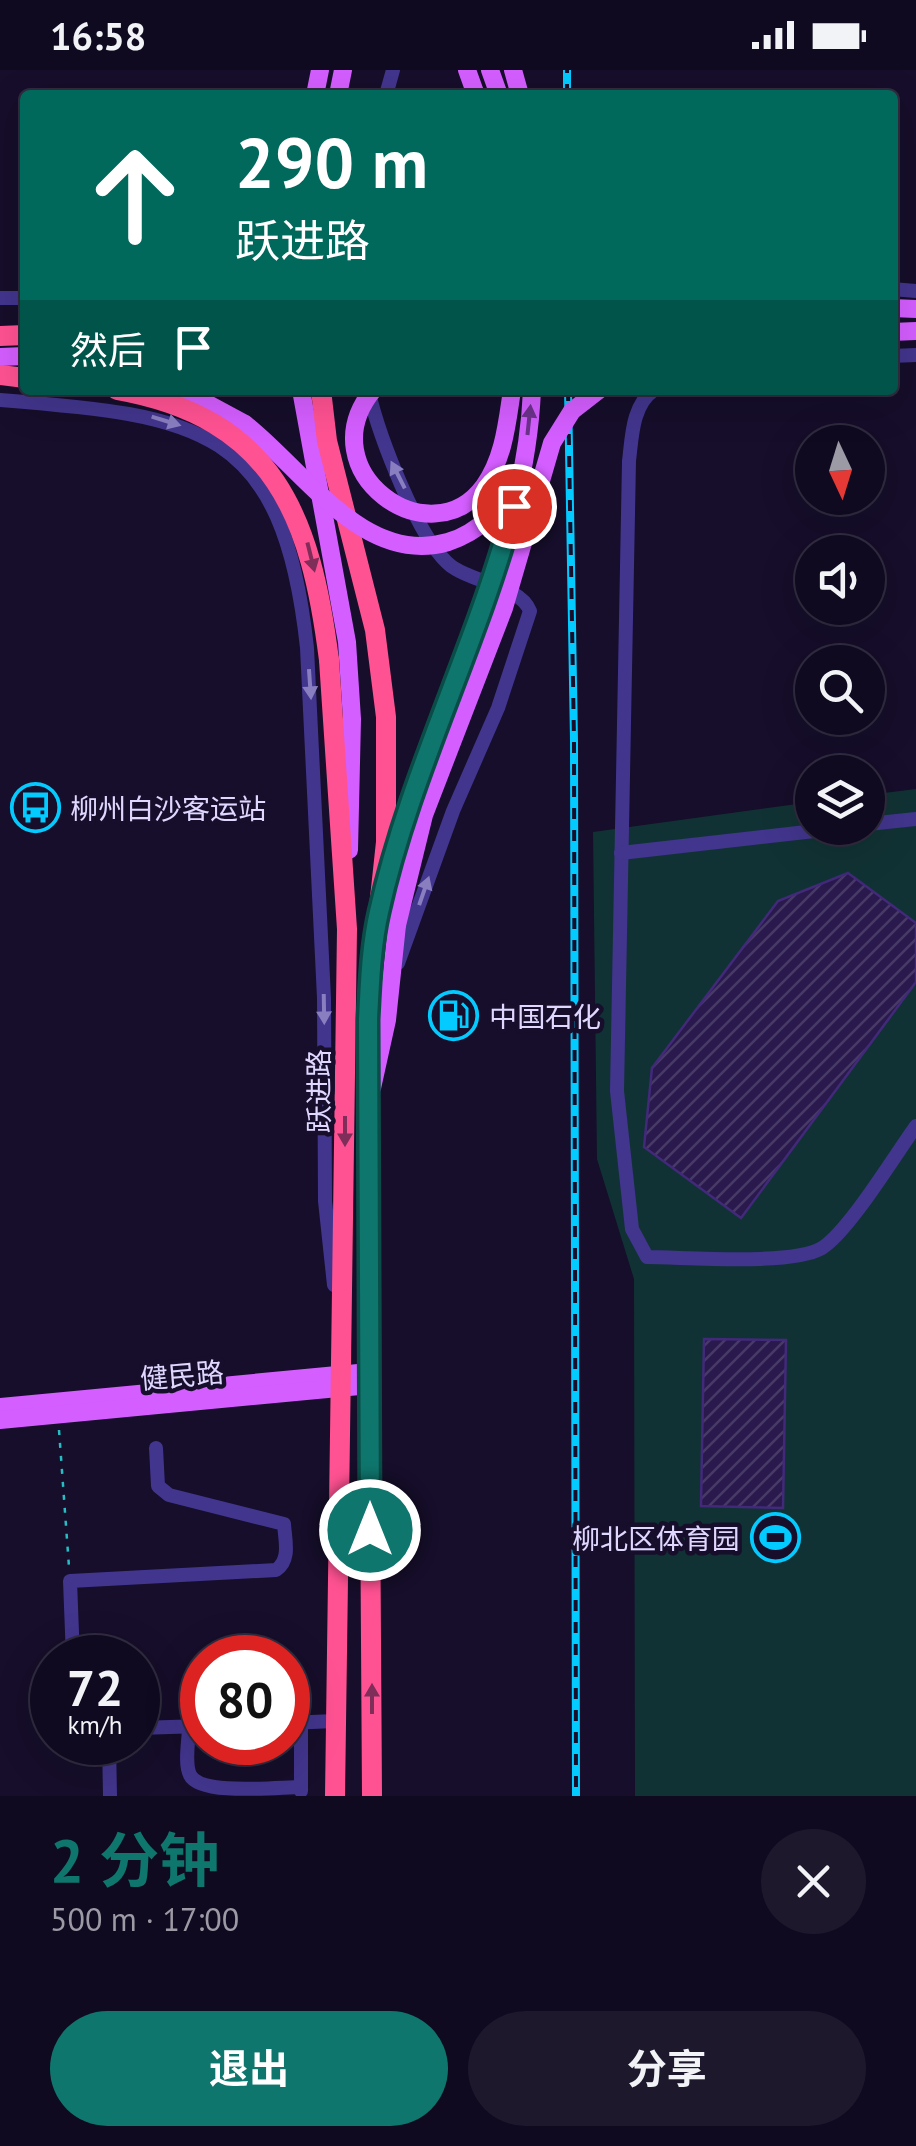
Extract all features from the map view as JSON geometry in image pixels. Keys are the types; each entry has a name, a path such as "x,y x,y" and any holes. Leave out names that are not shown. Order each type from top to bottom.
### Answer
{"highway":[{"path":"140,395 166,401 231,434 268,472 289,502 309,546 329,660 346,928"},
{"path":"322,395 327,440 376,642 386,717 384,921"},
{"name":"跃进路","path":"372,1796 368,1019 384,921"},
{"name":"跃进路","path":"335,1796 346,928"}],"main road":[{"path":"191,395 245,424 355,523 388,542 429,546 473,532 497,510 522,467"},
{"name":"跃进路","path":"302,395 350,675 346,928"},
{"path":"368,395 354,432 365,478 390,502 428,512 463,503 483,488 504,442 511,395"},
{"name":"跃进路","path":"384,921 412,797 483,615 522,467 531,395"},
{"path":"368,1108 390,982 384,921 504,608 552,443 572,411 592,395"},
{"name":"健民路","path":"0,1407 369,1379"},
{"name":"健民路","path":"0,1420 343,1380"}],"lane":[{"path":"132,411 137,395"},
{"path":"372,395 389,457 441,556 462,573 520,596 530,611 498,708 453,810 390,982"},
{"path":"647,395 634,422 629,461 621,853 618,1091 632,1229 647,1257 798,1257 824,1247 916,1126"},
{"path":"0,400 132,411 175,422 227,451 266,490 302,598 322,942 325,1202 343,1380"},
{"path":"885,822 916,819"},
{"path":"621,853 795,833"},
{"path":"72,1635 70,1580 276,1570 282,1566 287,1554 284,1524 168,1495 158,1486 156,1448"},
{"path":"310,1722 335,1721"},
{"path":"109,1765 110,1796"},
{"path":"190,1765 189,1773 194,1780 210,1788 236,1792 300,1791 298,1765"}],"path":[{"path":"58,1414 70,1580"}],"green space":[{"name":"柳北区体育园","path":"916,789 916,1796 635,1796 634,1279 597,1159 593,832 795,804 795,845 885,845 885,793"}],"building":[{"path":"848,873 916,923 916,982 741,1218 644,1147 652,1068 778,901"},
{"path":"704,1339 786,1340 783,1508 701,1506"}],"railway":[{"path":"567,70 567,90"},
{"path":"568,395 574,741 576,1796"}],"place":[{"name":"柳州白沙客运站","path":"35,808"},
{"name":"中国石化","path":"454,1016"},
{"name":"柳北区体育园","path":"775,1538"}],"route":[{"path":"370,1530 368,1019 372,953 378,913 412,797 483,615 514,506"}]}
